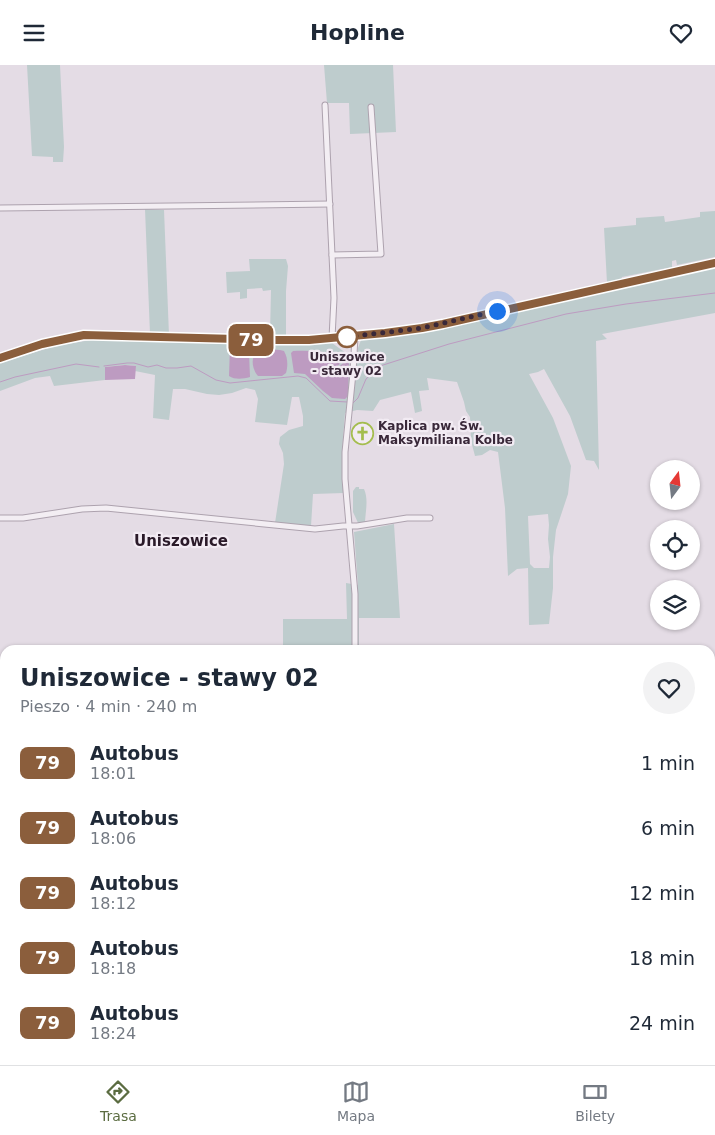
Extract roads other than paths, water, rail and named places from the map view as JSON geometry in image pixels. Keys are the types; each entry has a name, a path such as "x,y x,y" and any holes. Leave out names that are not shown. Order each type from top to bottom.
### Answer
{"street":[{"path":"324,105 334,298 332,338"},
{"path":"332,255 381,254 371,107"},
{"path":"0,209 330,204"},
{"path":"0,358 42,344 84,335 272,340 332,338 412,329 715,263"},
{"path":"355,336 345,461 355,593 355,645"},
{"path":"0,518 31,517 91,507 315,529 357,526 407,518 430,518"}],"waterway":[{"path":"351,403 358,398 366,379 380,366 449,344 566,314 626,304 715,293"},
{"path":"104,366 127,363 148,367 157,365 166,368 191,366 216,380 230,383 298,376 306,378 330,401 347,402"},
{"path":"0,382 76,364 99,367"}],"place":[{"name":"Uniszowice - stawy 02","path":"347,337"},
{"name":"Kaplica pw. Św. Maksymiliana Kolbe","path":"362,433"}],"district":[{"name":"Uniszowice","path":"181,541"}]}
